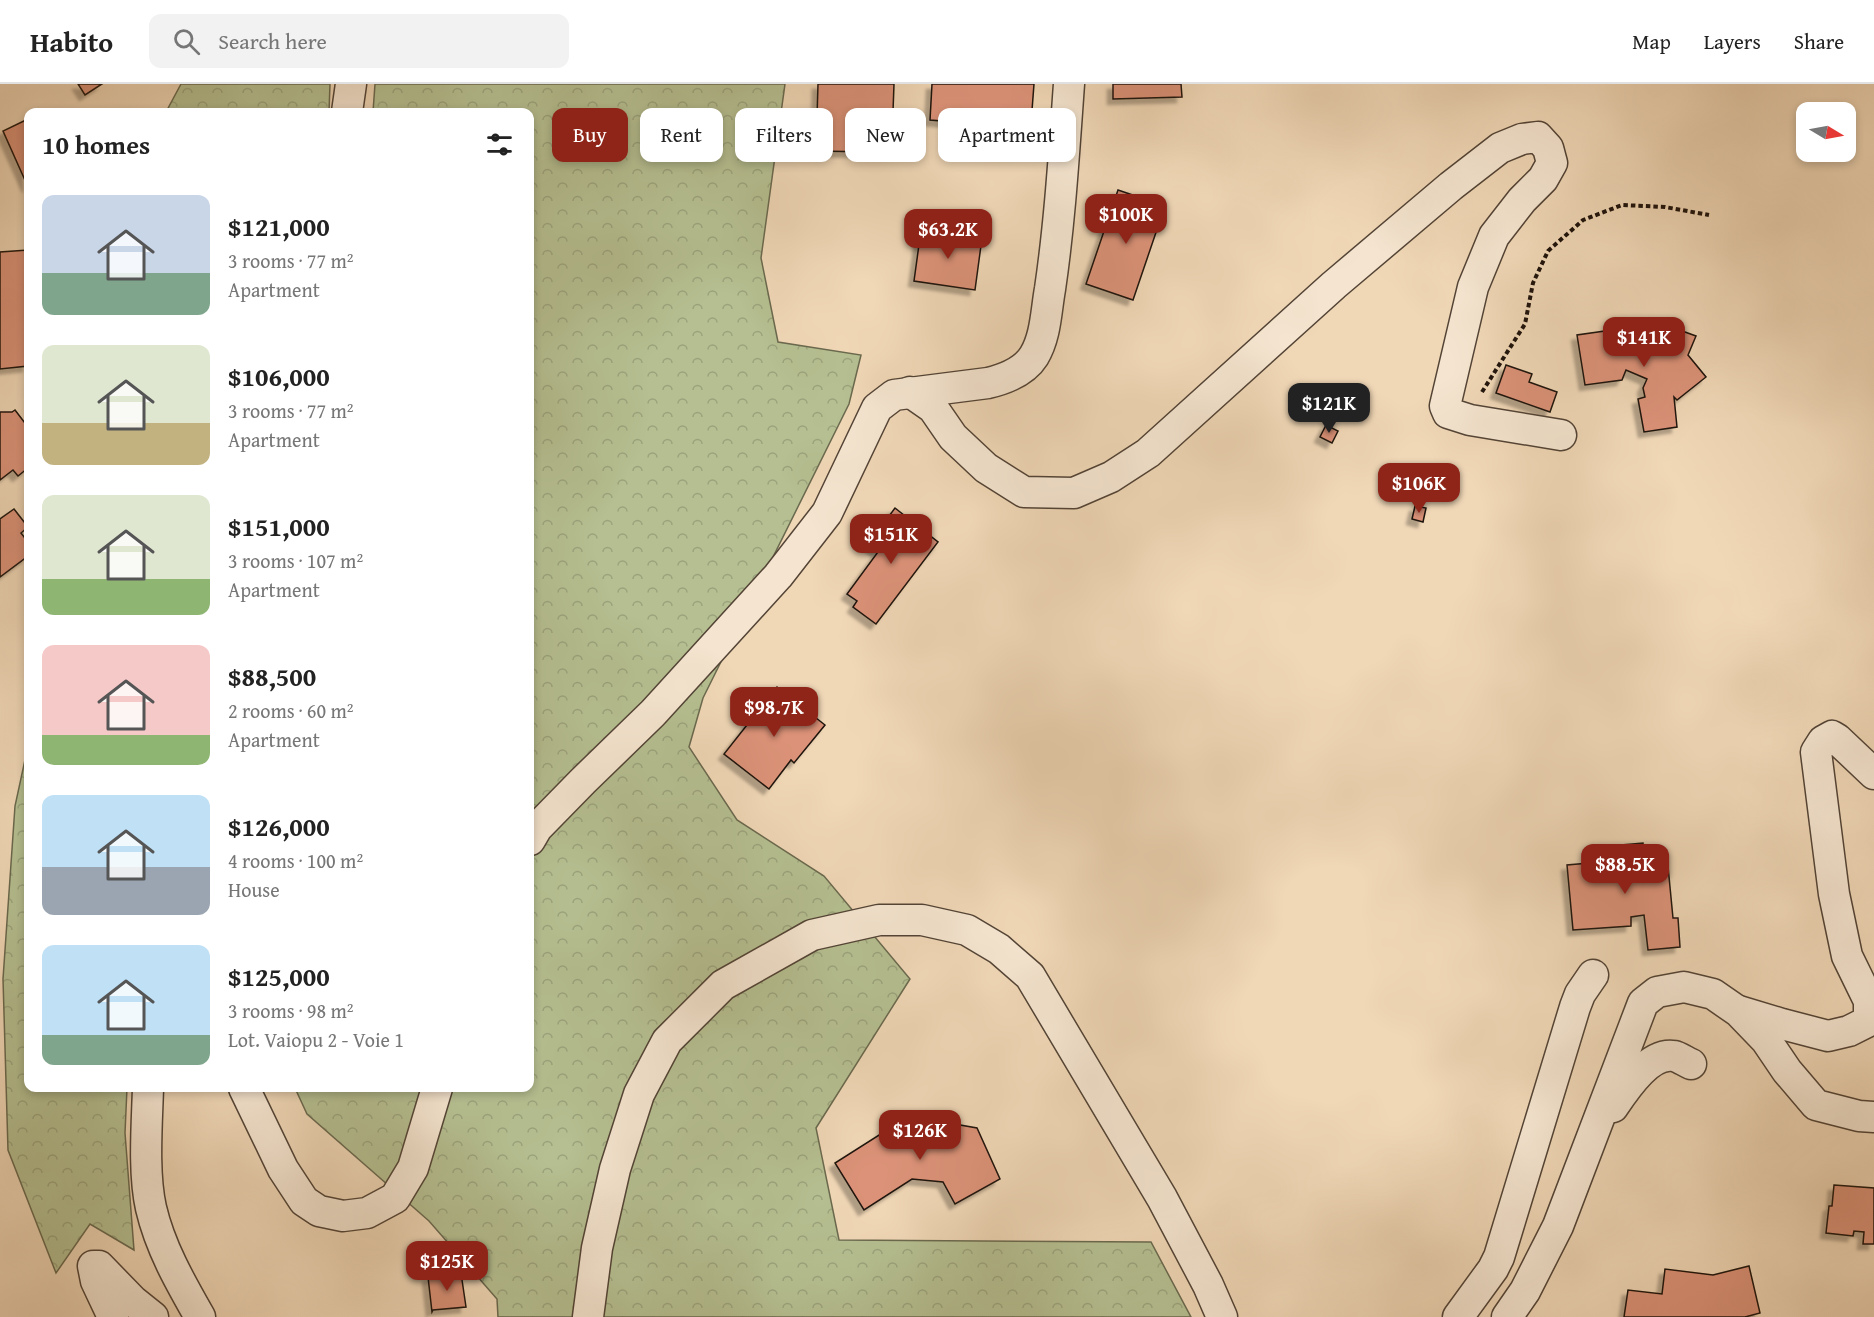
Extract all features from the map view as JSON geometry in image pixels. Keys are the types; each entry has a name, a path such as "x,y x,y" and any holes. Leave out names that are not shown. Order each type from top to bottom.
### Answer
{"street":[{"path":"348,108 351,84"},
{"path":"534,833 560,804 653,713 778,576 827,513 877,408 894,394 1001,380 1013,375 1033,357 1043,333 1055,253 1069,84"},
{"path":"910,392 933,408 952,437 986,468 1024,492 1074,493 1112,477 1148,453 1334,285 1451,186 1500,148 1522,138 1538,137 1548,148 1552,164 1494,236 1473,287 1445,406 1448,413 1465,418 1562,435"},
{"path":"1735,1010 1828,1036 1849,1031 1871,1021 1869,1001 1847,956 1834,894 1816,752 1822,741 1832,736 1874,774"},
{"path":"588,1317 597,1248 615,1169 639,1094 667,1041 723,985 813,935 879,920 922,920 967,930 999,949 1030,976 1162,1198 1208,1285 1222,1317"},
{"path":"1458,1317 1494,1269 1499,1257 1575,1007 1580,994 1593,975"},
{"path":"1507,1317 1525,1291 1558,1226 1643,1003 1657,992 1684,987 1713,994 1735,1010 1766,1040 1816,1105 1859,1116 1874,1117"},
{"path":"1594,1132 1602,1125 1628,1084 1653,1060 1673,1056 1691,1064"},
{"path":"148,1092 147,1145 151,1205 159,1238 176,1275 200,1317"},
{"path":"246,1092 283,1169 304,1201 319,1211 343,1216 367,1213 395,1198 413,1168 436,1092"},
{"path":"113,1317 96,1281 93,1266 99,1266 126,1295 153,1317"}],"path":[{"path":"1465,418 1525,324 1533,283 1548,251 1583,220 1622,205 1665,207 1709,215"}],"green space":[{"path":"181,84 330,84 329,108 168,108"},
{"path":"375,84 785,84 782,108 735,108 735,162 774,162 761,258 778,342 861,355 849,404 703,698 689,747 737,820 824,876 910,979 816,1128 839,1240 1151,1242 1191,1317 498,1317 497,1299 429,1221 307,1114 297,1092 534,1092 534,108 373,108"},
{"path":"24,764 24,1092 127,1092 125,1133 134,1250 90,1224 56,1273 8,1150 3,979 15,806"}],"building":[{"path":"78,84 102,84 85,95"},
{"path":"818,84 894,84 893,108 845,108 845,152 833,151 833,108 817,108"},
{"path":"932,84 1034,84 1032,108 938,108 938,121 930,120"},
{"path":"1113,84 1181,84 1182,97 1113,99"},
{"path":"24,121 24,178 3,131"},
{"path":"1118,190 1165,206 1133,300 1086,284"},
{"path":"921,230 982,238 975,290 914,281"},
{"path":"24,250 24,366 0,369 0,252"},
{"path":"1660,323 1696,336 1688,355 1706,377 1677,400 1674,397 1677,427 1644,432 1638,399 1645,397 1643,388 1647,379 1626,370 1622,380 1585,385 1577,335 1626,328 1654,340"},
{"path":"1506,365 1532,374 1529,382 1557,392 1550,412 1496,393"},
{"path":"15,410 24,422 24,471 18,476 13,470 0,480 0,412"},
{"path":"1326,425 1338,431 1332,443 1320,437"},
{"path":"1415,506 1426,508 1423,522 1412,519"},
{"path":"895,508 938,542 876,624 853,607 857,601 847,594 878,552 868,544"},
{"path":"14,509 24,522 24,530 21,533 24,537 24,559 0,577 0,519"},
{"path":"777,687 825,725 794,763 791,760 769,789 724,754"},
{"path":"1643,843 1644,858 1667,856 1673,918 1678,918 1680,947 1648,950 1644,915 1631,917 1631,926 1573,930 1567,865 1612,861 1610,846"},
{"path":"909,1116 977,1128 1000,1179 955,1204 943,1182 912,1179 864,1210 835,1163"},
{"path":"1834,1185 1874,1188 1874,1244 1863,1244 1864,1232 1854,1231 1853,1236 1826,1233"},
{"path":"1749,1266 1760,1313 1745,1317 1624,1317 1628,1290 1662,1294 1665,1269 1713,1275"},
{"path":"461,1273 466,1307 433,1310 432,1312 428,1277"}]}
